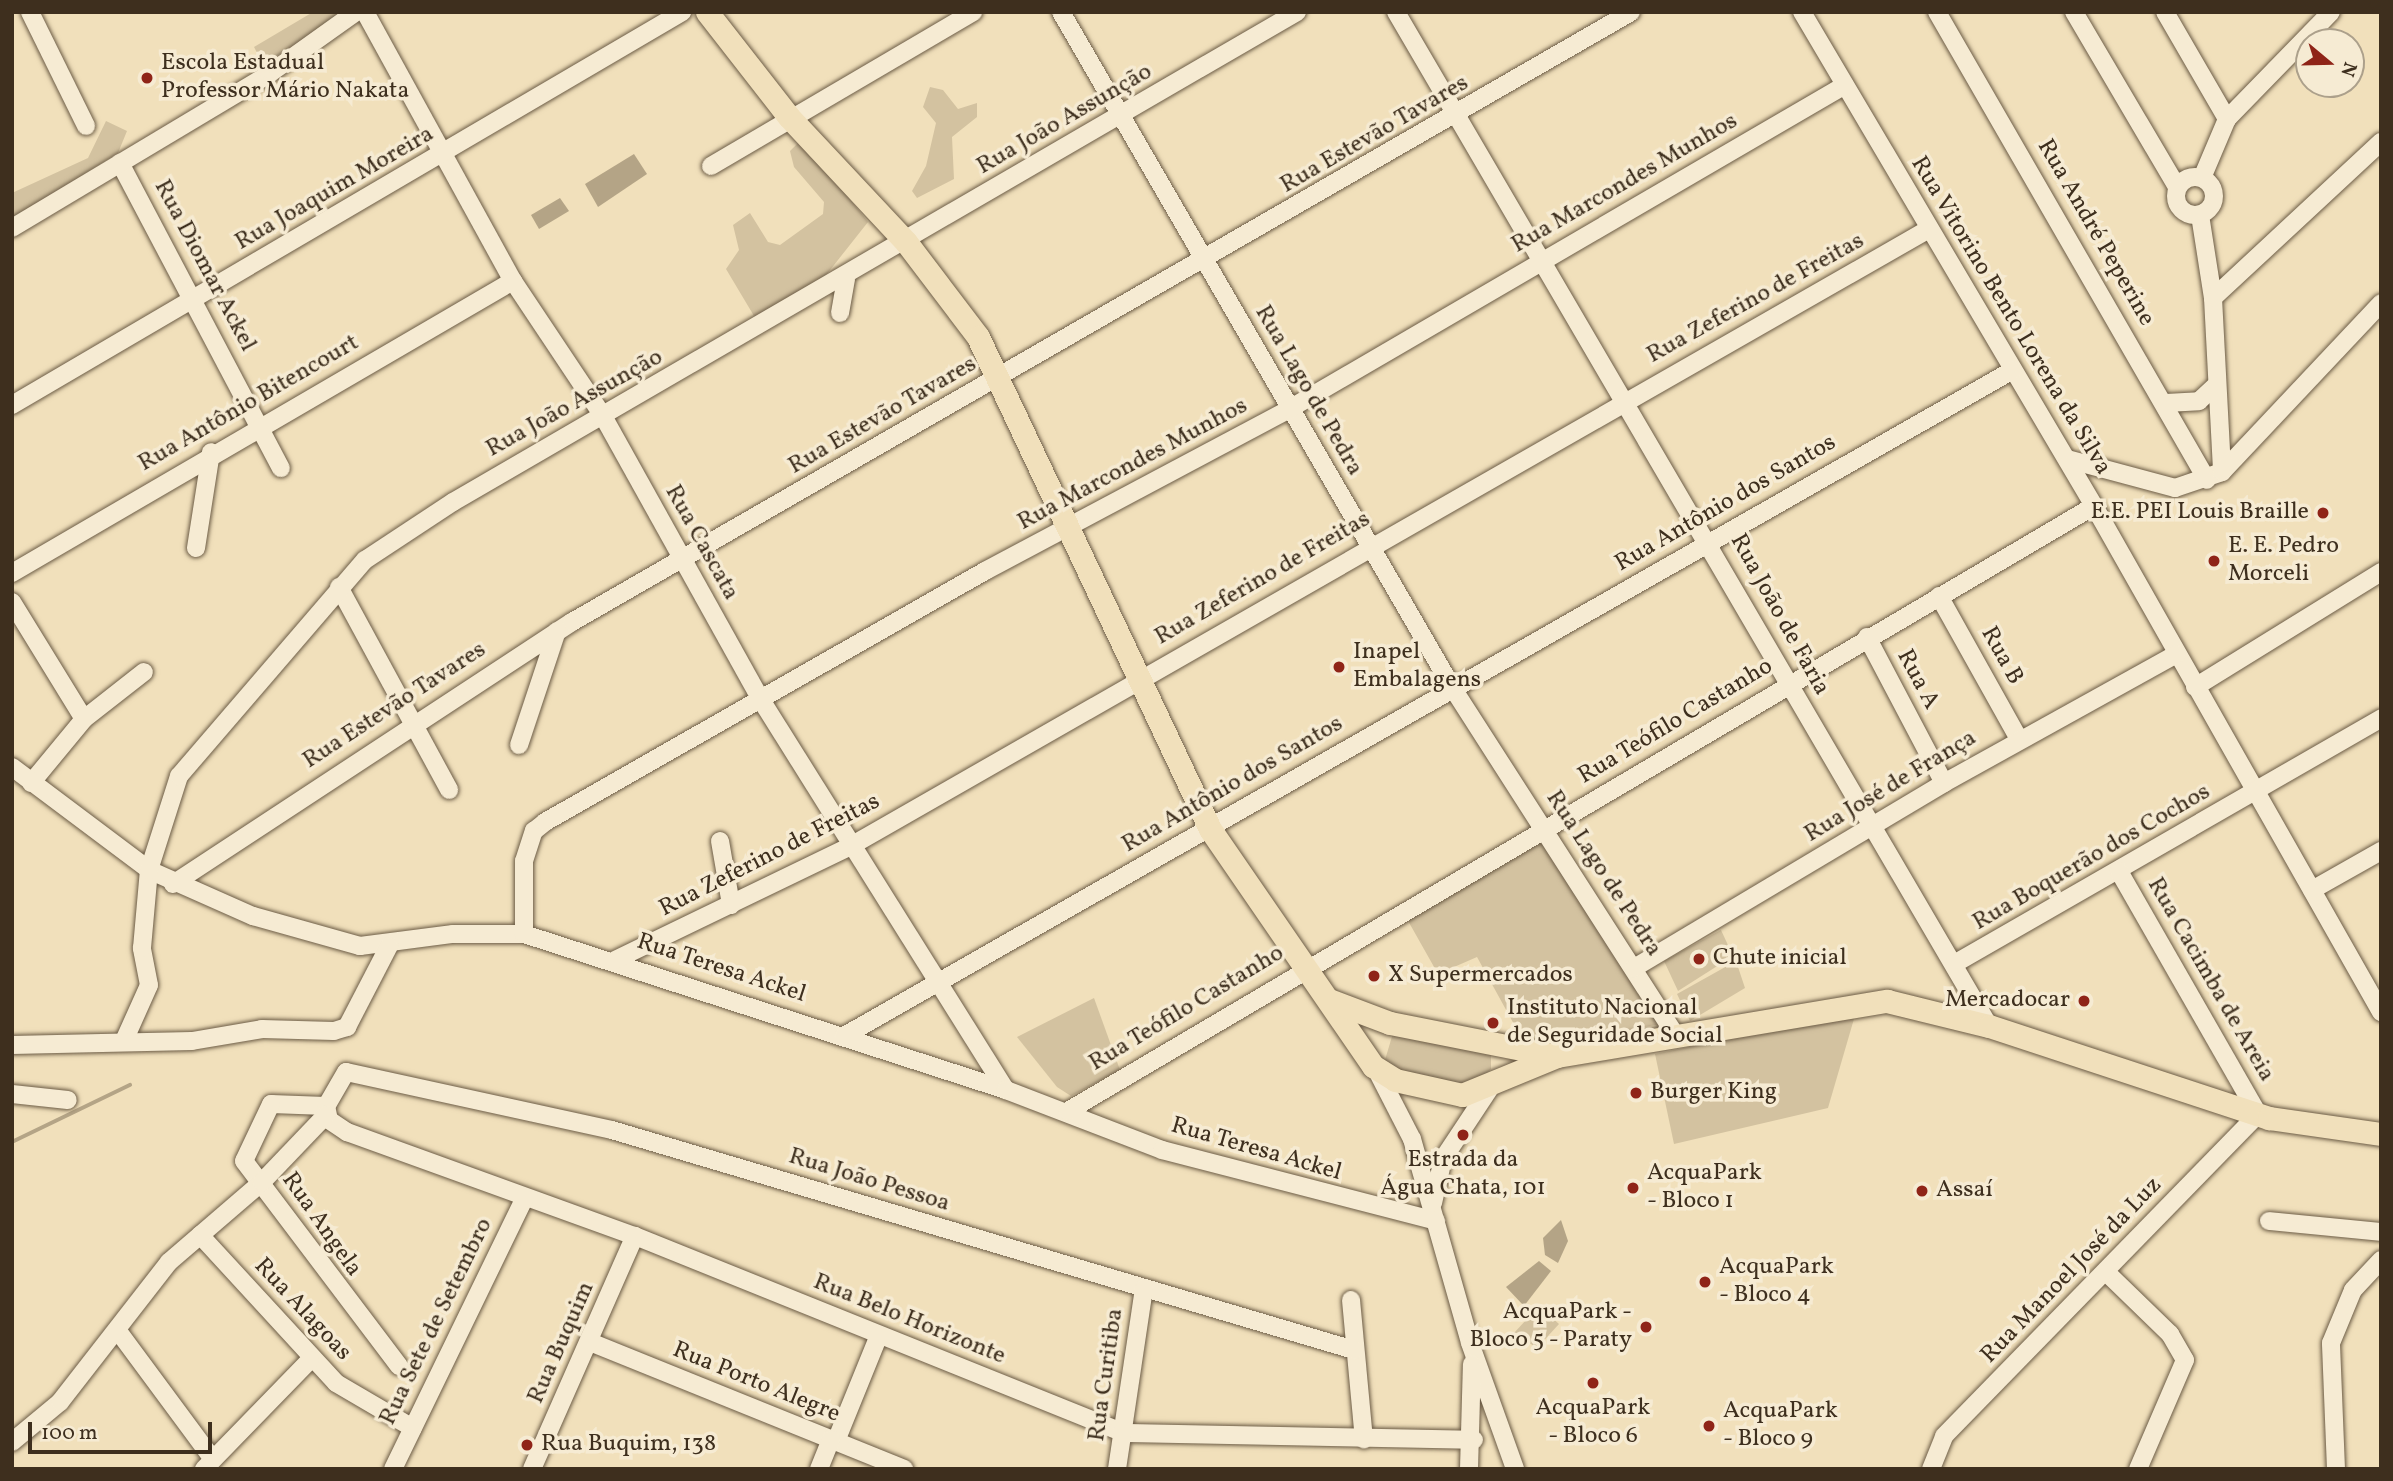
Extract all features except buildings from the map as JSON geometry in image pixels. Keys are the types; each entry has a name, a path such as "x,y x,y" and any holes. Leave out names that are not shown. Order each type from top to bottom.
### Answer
{"main road":[{"path":"707,12 789,117 906,243 951,298 1001,377 1138,679 1210,829 1373,1066 1442,1093 1490,1087 1557,1056 1677,1038 1860,1001 1899,1004 1989,1026 2258,1114 2315,1129 2381,1134"},
{"path":"1329,1000 1390,1023 1502,1048 1557,1056"},
{"path":"1373,1066 1378,1038 1390,1023"},
{"path":"1490,1087 1501,1070 1502,1048"}],"street":[{"path":"12,15 19,12"},
{"path":"30,12 86,126"},
{"path":"12,228 270,74 356,12"},
{"name":"Rua Cascata","path":"365,12 513,281 603,416 763,703 933,981 1006,1090"},
{"name":"Rua Joaquim Moreira","path":"12,405 443,155 682,12"},
{"path":"711,166 789,117 973,12"},
{"name":"Rua Lago de Pedra","path":"1061,12 1291,408 1368,547 1452,687 1677,1038"},
{"name":"Rua João Assunção","path":"124,1041 149,985 142,948 149,870 179,776 194,753 339,587 385,544 603,416 846,279 1297,12"},
{"name":"Rua João de Faria","path":"1396,12 1454,117 1710,541 1787,684 1989,1026"},
{"name":"Rua Estevão Tavares","path":"173,884 412,724 557,632 681,558 1206,262 1631,12"},
{"name":"Rua Vitorino Bento Lorena da Silva","path":"1802,12 2067,459 2381,1012"},
{"name":"Rua André Peperine","path":"1937,12 2166,403 2214,476"},
{"path":"2074,12 2178,187 2178,206 2200,215"},
{"path":"2165,12 2227,119"},
{"path":"2202,178 2227,119 2331,12"},
{"name":"Rua Marcondes Munhos","path":"524,934 521,877 534,831 1069,527 1291,408 1845,85"},
{"path":"2213,298 2381,142"},
{"name":"Rua Diomar Ackel","path":"120,163 196,298 281,468"},
{"path":"2178,187 2185,179 2202,178"},
{"path":"2202,178 2214,197 2200,215 2213,298 2214,476"},
{"name":"Rua Zeferino de Freitas","path":"615,960 849,847 1368,547 1930,229"},
{"path":"840,313 846,279"},
{"name":"Rua Antônio Bitencourt","path":"12,573 211,452 513,281"},
{"path":"2067,459 2175,488 2214,476 2381,303"},
{"name":"Rua Antônio dos Santos","path":"844,1036 933,981 1210,829 1452,687 2013,370"},
{"path":"2166,403 2199,401 2215,386"},
{"path":"196,548 211,452"},
{"name":"Rua Teófilo Castanho","path":"1068,1111 1303,966 1545,829 1787,684 2094,506"},
{"path":"2195,687 2381,572"},
{"path":"339,587 449,790"},
{"name":"Rua B","path":"1940,596 2019,739"},
{"path":"12,602 83,719"},
{"path":"519,745 557,632"},
{"name":"Rua A","path":"1867,638 1944,783"},
{"name":"Rua José de França","path":"1634,968 2019,739 2177,654"},
{"path":"31,783 83,719 144,672"},
{"name":"Rua Boquerão dos Cochos","path":"1954,964 2381,718"},
{"name":"Rua Teresa Ackel","path":"12,767 149,870 173,884 253,916 360,946 389,946 453,934 524,934 615,960 1006,1090 1068,1111 1162,1150 1434,1214"},
{"path":"720,841 731,905"},
{"path":"2312,890 2381,850"},
{"name":"Rua Cacimba de Areia","path":"2119,871 2258,1114"},
{"path":"12,1045 347,1027 389,946"},
{"path":"1373,1066 1403,1115 1470,1343 1515,1469"},
{"name":"Rua João Pessoa","path":"326,1110 343,1073 612,1130 1354,1350"},
{"path":"1434,1214 1444,1159 1490,1087"},
{"path":"12,1094 68,1100"},
{"name":"Rua Angela","path":"326,1110 271,1104 244,1157 338,1293 399,1366"},
{"path":"12,1442 60,1402 118,1331 169,1262 262,1181 326,1110"},
{"name":"Rua Belo Horizonte","path":"326,1110 346,1132 635,1236 1124,1433 1474,1440"},
{"name":"Rua Manoel José da Luz","path":"1931,1469 1944,1436 2107,1273 2258,1114"},
{"name":"Rua Sete de Setembro","path":"393,1469 525,1197"},
{"path":"2269,1221 2381,1231"},
{"name":"Rua Alagoas","path":"200,1235 310,1360 358,1398 413,1428"},
{"name":"Rua Buquim","path":"532,1469 635,1236"},
{"path":"2336,1469 2331,1343 2353,1290 2381,1260"},
{"path":"2107,1273 2170,1334 2185,1360 2138,1469"},
{"name":"Rua Curitiba","path":"1117,1469 1144,1288"},
{"path":"1352,1300 1354,1350 1364,1439"},
{"path":"118,1331 208,1464 310,1360"},
{"path":"819,1469 879,1335"},
{"name":"Rua Porto Alegre","path":"590,1342 904,1469"},
{"path":"1469,1469 1474,1440 1470,1343"}],"shaded area":[{"path":"313,12 349,12 263,64 254,47"},
{"path":"930,87 943,90 958,109 977,103 977,117 952,137 954,179 917,198 912,191 926,166 936,123 923,107"},
{"path":"106,121 127,131 118,153 12,219 12,193 88,158"},
{"path":"802,139 868,222 819,284 757,321 726,269 739,250 733,225 750,213 768,242 780,245 823,214 824,202 794,167 790,151"},
{"path":"634,154 647,174 598,207 585,184"},
{"path":"560,198 569,211 539,229 531,215"},
{"path":"1543,841 1661,1024 1602,1035 1521,1037 1477,957 1438,974 1407,919"},
{"name":"Chute inicial","path":"1721,930 1733,956 1678,991 1664,961"},
{"name":"Chute inicial","path":"1736,961 1745,988 1690,1021 1677,994"},
{"path":"1094,998 1120,1070 1071,1096 1057,1087 1017,1037"},
{"path":"1856,1012 1828,1108 1674,1144 1655,1054"},
{"path":"1393,1033 1491,1054 1491,1069 1479,1082 1459,1086 1405,1073 1385,1060"},
{"path":"1561,1220 1568,1241 1558,1263 1545,1255 1543,1238"},
{"path":"1539,1261 1551,1271 1524,1306 1506,1287"},
{"path":"1539,1306 1559,1324 1537,1348 1514,1333"}],"waterway":[{"path":"12,1142 130,1085"}],"place":[{"name":"Escola Estadual Professor Mário Nakata","path":"147,78"},
{"name":"E.E. PEI Louis Braille","path":"2323,513"},
{"name":"E. E. Pedro Morceli","path":"2214,561"},
{"name":"Inapel Embalagens","path":"1339,667"},
{"name":"Chute inicial","path":"1699,959"},
{"name":"X Supermercados","path":"1374,976"},
{"name":"Mercadocar","path":"2084,1001"},
{"name":"Instituto Nacional de Seguridade Social","path":"1493,1023"},
{"name":"Burger King","path":"1636,1093"},
{"name":"Estrada da Água Chata, 101","path":"1463,1135"},
{"name":"AcquaPark - Bloco 1","path":"1633,1188"},
{"name":"Assaí","path":"1922,1191"},
{"name":"AcquaPark - Bloco 4","path":"1705,1282"},
{"name":"AcquaPark - Bloco 5 - Paraty","path":"1646,1327"},
{"name":"AcquaPark - Bloco 6","path":"1593,1383"},
{"name":"AcquaPark - Bloco 9","path":"1709,1426"},
{"name":"Rua Buquim, 138","path":"527,1445"}]}
